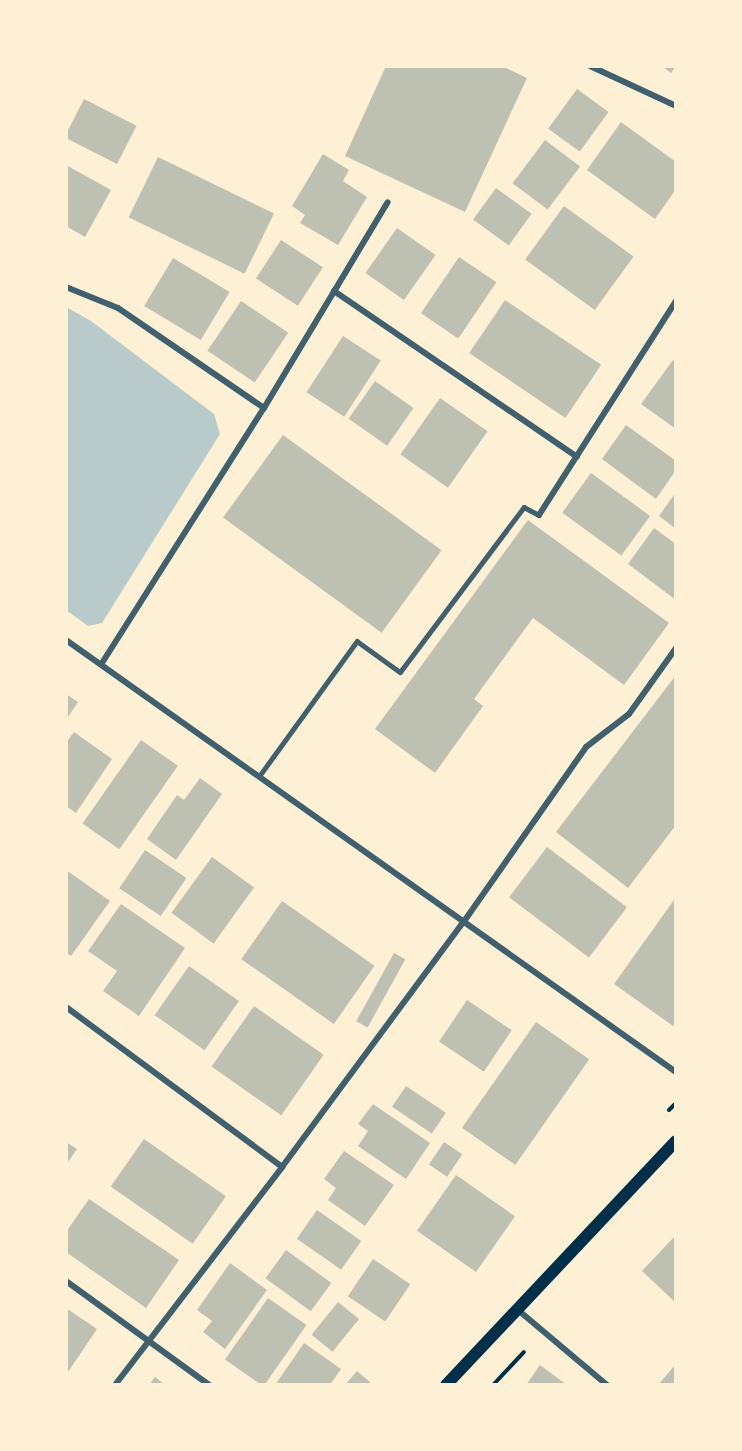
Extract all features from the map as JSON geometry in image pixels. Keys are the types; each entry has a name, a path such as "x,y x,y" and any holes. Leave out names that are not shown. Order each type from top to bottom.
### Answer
{"main road":[{"path":"446,1385 676,1141"}],"street":[{"path":"590,66 676,106"},
{"path":"102,663 264,408 388,202"},
{"path":"66,287 118,308 264,408"},
{"path":"334,291 577,457"},
{"path":"539,515 676,301"},
{"path":"66,640 102,663 465,920 676,1072"},
{"path":"115,1385 282,1167 465,920 586,747 629,714 676,648"},
{"path":"66,1007 282,1167"},
{"path":"66,1281 209,1385"},
{"path":"517,1310 607,1385"}],"lane":[{"path":"260,775 357,641 400,672 524,507 539,515"}],"shaded area":[{"path":"66,307 91,321 214,414 220,434 102,623 88,626 66,610"}],"building":[{"path":"386,66 502,66 527,78 465,212 345,156"},
{"path":"662,66 676,66 671,73"},
{"path":"577,89 609,112 580,152 548,129"},
{"path":"84,99 137,126 117,164 66,138"},
{"path":"621,122 676,162 676,189 655,219 587,170"},
{"path":"545,140 580,166 548,210 513,183"},
{"path":"323,154 349,170 343,181 367,197 338,245 300,223 305,215 292,206"},
{"path":"158,157 274,214 245,274 129,217"},
{"path":"66,165 111,190 85,237 66,226"},
{"path":"496,188 532,214 509,245 473,220"},
{"path":"564,206 634,257 595,310 525,259"},
{"path":"397,228 436,255 404,300 365,273"},
{"path":"281,240 323,267 298,306 256,279"},
{"path":"459,257 496,282 458,339 421,313"},
{"path":"173,258 230,292 201,340 144,306"},
{"path":"505,300 601,365 565,418 469,353"},
{"path":"241,301 288,333 255,383 207,351"},
{"path":"343,336 381,361 344,417 307,392"},
{"path":"673,360 676,362 676,429 641,404"},
{"path":"375,381 414,408 387,446 349,419"},
{"path":"440,398 488,431 448,488 400,455"},
{"path":"626,425 676,461 676,470 656,499 602,459"},
{"path":"283,435 442,550 382,633 223,518"},
{"path":"591,473 650,516 621,556 562,513"},
{"path":"676,492 676,529 659,516"},
{"path":"528,520 669,623 624,685 533,618 474,699 483,706 435,773 375,729"},
{"path":"654,528 676,544 676,600 628,564"},
{"path":"676,675 676,825 628,888 556,832"},
{"path":"66,694 78,702 66,720"},
{"path":"74,732 112,759 76,813 66,806 66,743"},
{"path":"141,740 178,766 119,849 82,824"},
{"path":"200,778 222,794 176,860 147,839 177,795 184,800"},
{"path":"547,847 627,907 589,957 509,897"},
{"path":"145,850 186,878 161,916 119,888"},
{"path":"212,857 254,888 214,943 171,913"},
{"path":"66,870 110,901 71,956 66,953"},
{"path":"676,897 676,1028 614,984"},
{"path":"282,901 375,966 334,1024 241,959"},
{"path":"121,904 185,948 139,1016 103,991 117,971 88,951"},
{"path":"394,953 405,959 368,1028 356,1021"},
{"path":"189,966 239,1001 205,1050 155,1015"},
{"path":"467,1000 512,1030 484,1072 439,1041"},
{"path":"254,1006 324,1055 281,1115 212,1067"},
{"path":"536,1022 589,1059 515,1165 462,1128"},
{"path":"406,1086 446,1113 432,1134 392,1107"},
{"path":"373,1104 430,1143 406,1179 358,1146 368,1131 358,1124"},
{"path":"144,1139 226,1196 193,1244 111,1187"},
{"path":"66,1142 77,1149 66,1165"},
{"path":"444,1142 462,1154 447,1177 429,1164"},
{"path":"344,1151 394,1185 365,1226 328,1200 336,1188 324,1179"},
{"path":"456,1175 515,1216 476,1272 417,1231"},
{"path":"89,1199 179,1260 146,1308 66,1252 66,1232"},
{"path":"317,1210 361,1241 341,1270 297,1239"},
{"path":"676,1235 676,1303 642,1271"},
{"path":"286,1250 331,1283 311,1311 265,1278"},
{"path":"373,1259 410,1284 385,1321 348,1296"},
{"path":"230,1263 267,1290 225,1349 203,1332 212,1321 197,1310"},
{"path":"268,1298 307,1325 264,1385 225,1359"},
{"path":"338,1302 359,1319 333,1352 312,1335"},
{"path":"66,1308 97,1329 66,1375"},
{"path":"304,1343 341,1369 330,1385 275,1385"},
{"path":"676,1364 676,1385 658,1385"},
{"path":"540,1365 567,1385 526,1385"},
{"path":"357,1371 371,1383 369,1385 345,1385"},
{"path":"155,1377 165,1385 149,1385"}]}
